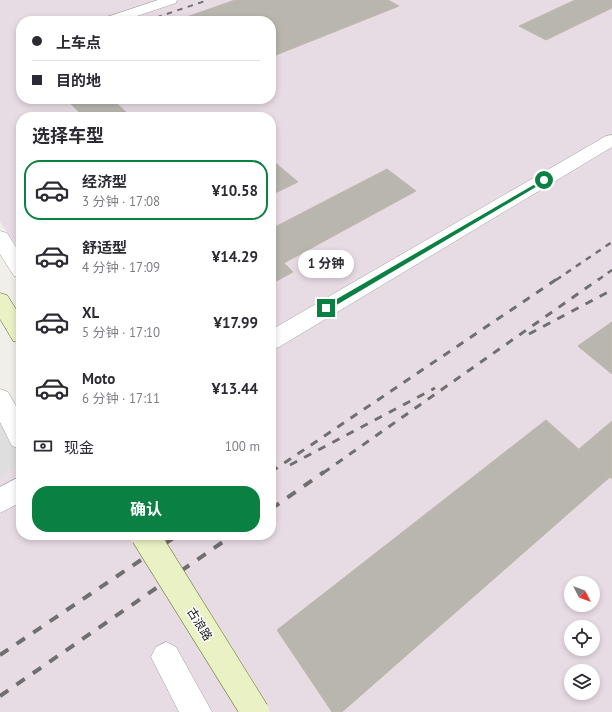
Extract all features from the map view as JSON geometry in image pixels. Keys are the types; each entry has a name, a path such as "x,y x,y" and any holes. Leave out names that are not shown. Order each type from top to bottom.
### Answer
{"main road":[{"path":"0,301 16,327"},
{"name":"古浪路","path":"148,540 255,712"}],"street":[{"path":"124,16 171,0"},
{"path":"276,338 612,140"},
{"path":"0,238 16,262"},
{"path":"0,399 16,429"},
{"path":"0,501 16,491"},
{"path":"166,657 196,712"}],"shaded area":[{"path":"0,0 612,0 612,712 0,712 0,476 16,466 16,540 276,540 276,112 16,112 16,245 0,222"},
{"path":"0,394 16,421 16,467 0,477"}],"building":[{"path":"235,0 388,0 399,6 276,55 276,16 189,16"},
{"path":"575,0 612,0 612,8 546,40 519,26"},
{"path":"71,104 117,104 126,112 79,112"},
{"path":"276,163 298,182 276,193"},
{"path":"387,169 416,191 284,263 293,272 276,281 276,226"},
{"path":"612,322 612,374 578,346"},
{"path":"612,322 612,374 578,346"},
{"path":"546,420 610,477 342,712 332,712 277,630"},
{"path":"612,421 612,479 579,449"}],"railway":[{"path":"161,16 208,0"},
{"path":"556,280 612,242"},
{"path":"598,280 612,270"},
{"path":"276,469 557,279"},
{"path":"323,473 599,279"},
{"path":"529,334 612,290"},
{"path":"290,465 435,388"},
{"path":"276,506 324,472"},
{"path":"0,655 171,540"},
{"path":"0,696 226,540"}],"route":[{"path":"326,308 544,180"}]}
